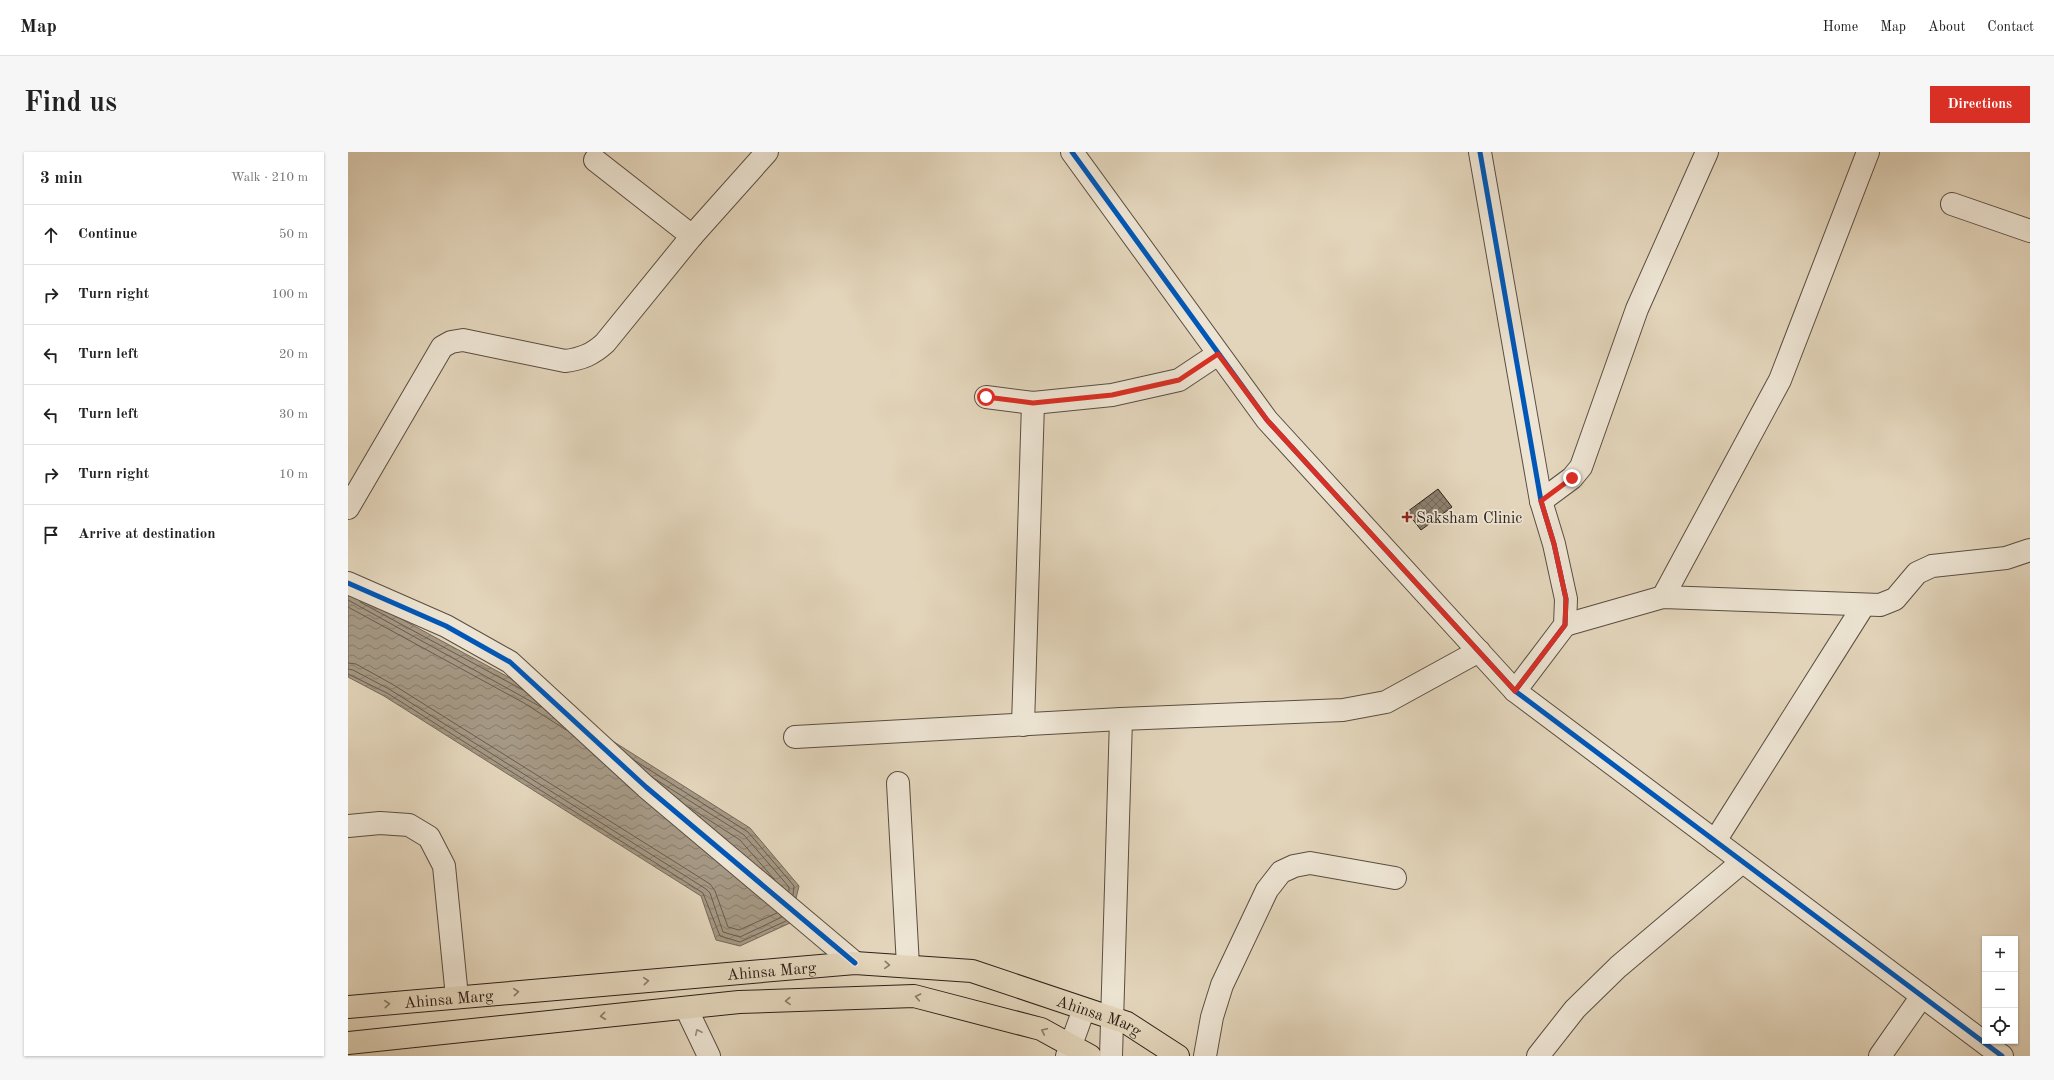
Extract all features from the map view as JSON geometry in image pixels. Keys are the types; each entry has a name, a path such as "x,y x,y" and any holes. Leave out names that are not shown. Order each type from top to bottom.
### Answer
{"highway":[{"name":"Ahinsa Marg","path":"348,1007 855,963 908,966 972,971 1126,1023 1178,1056"},
{"name":"Ahinsa Marg","path":"348,1043 739,1002 914,996 1041,1029 1069,1051 1090,1056"}],"street":[{"path":"348,508 442,347 446,344 463,340 565,361 588,356 605,344 692,236 767,152"},
{"path":"1072,152 1267,420 1515,691 2002,1056"},
{"path":"1480,152 1541,501 1554,544 1566,599 1565,625 1515,691"},
{"path":"1541,501 1572,478 1581,467 1637,308 1707,152"},
{"path":"1663,597 1780,380 1868,152"},
{"path":"595,160 692,236"},
{"path":"1952,204 2030,232"},
{"path":"986,397 1033,403 1112,395 1179,380 1218,354"},
{"path":"1022,725 1033,403"},
{"path":"1565,625 1663,597 1880,605 1895,599 1917,573 1932,566 2006,558 2030,550"},
{"path":"348,583 446,626 510,662 646,787 855,963"},
{"path":"1715,841 1864,605"},
{"path":"795,738 1121,719 1343,710 1386,702 1479,651"},
{"path":"1112,1056 1121,719"},
{"path":"898,783 908,966"},
{"path":"348,826 380,823 409,825 429,837 444,866 457,997"},
{"path":"1538,1056 1575,1009 1618,967 1742,862"},
{"path":"1205,1056 1212,1017 1222,985 1267,890 1281,872 1294,866 1310,863 1395,878"},
{"path":"1880,1056 1922,996"},
{"path":"686,1008 709,1056"},
{"path":"1069,1051 1084,1009"}],"water":[{"path":"348,590 532,690 750,828 799,886 790,923 740,946 716,940 701,896 384,696 348,677"}],"building":[{"path":"1438,489 1452,507 1421,530 1407,512"}],"cycle path":[{"path":"1072,152 1267,420 1515,691 2002,1056"},
{"path":"1480,152 1541,501 1554,544 1566,599 1565,625 1515,691"},
{"path":"348,583 446,626 510,662 646,787 855,963"}],"place":[{"name":"Saksham Clinic","path":"1407,517"}],"route":[{"path":"986,397 1033,403 1112,395 1179,380 1218,354 1267,420 1515,691 1565,625 1566,599 1554,544 1541,501 1572,478"}]}
